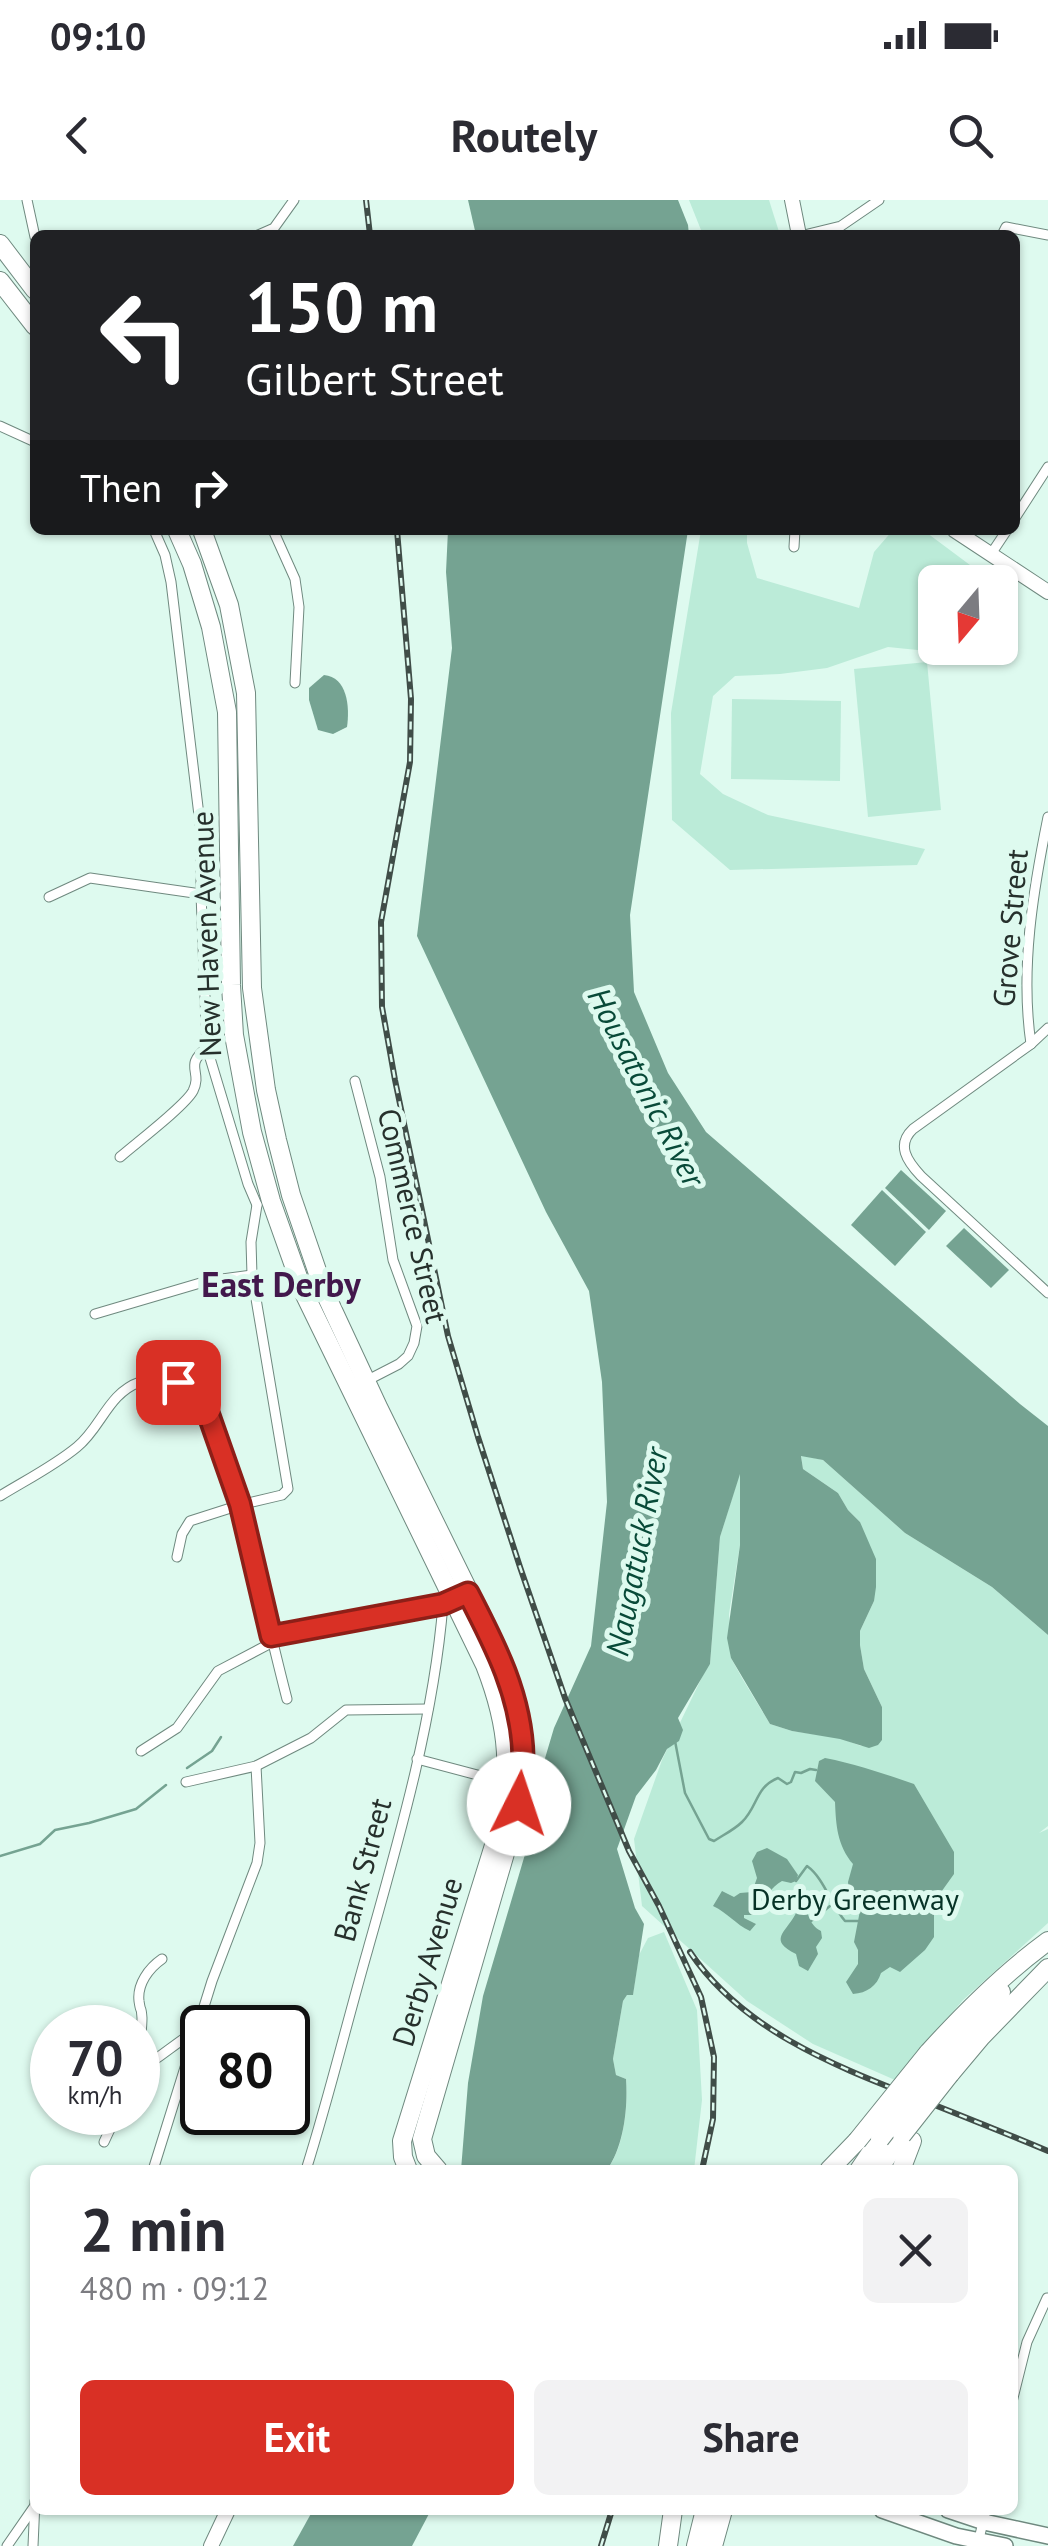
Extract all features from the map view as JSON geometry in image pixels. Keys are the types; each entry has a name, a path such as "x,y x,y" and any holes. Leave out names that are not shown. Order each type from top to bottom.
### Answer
{"highway":[{"path":"0,244 30,283"},
{"path":"0,281 30,320"},
{"name":"New Haven Avenue","path":"179,535 202,594 226,712 234,1035 264,1203 303,1292 358,1385"},
{"name":"New Haven Avenue","path":"204,535 229,606 246,694 252,988 266,1090 291,1195 358,1385 455,1599"},
{"path":"228,774 250,775"},
{"name":"Derby Avenue","path":"455,1599 500,1702 507,1753 497,1860"},
{"name":"Derby Avenue","path":"407,2165 402,2141 519,1804 523,1756 516,1700 500,1655 455,1599"},
{"path":"862,2165 939,2063 1048,1944"},
{"path":"834,2165 939,2063 981,2036 1048,1968"},
{"name":"Derby Avenue","path":"433,2164 422,2139 451,2009"},
{"path":"902,2165 907,2138 939,2063"},
{"path":"883,2165 907,2138"},
{"path":"668,2546 672,2515"},
{"path":"684,2546 692,2515"},
{"path":"696,2546 704,2515"},
{"path":"713,2546 722,2515"}],"main road":[{"path":"792,200 801,230"},
{"path":"962,535 1048,592"},
{"path":"210,2546 226,2515"},
{"path":"896,2515 978,2543 1006,2546"},
{"path":"985,2516 1048,2536"}],"street":[{"path":"27,200 33,230"},
{"path":"269,230 294,200"},
{"path":"824,230 841,226 879,200"},
{"path":"1020,230 1048,235"},
{"path":"0,426 30,440"},
{"path":"1020,510 1048,467"},
{"path":"156,535 171,582 201,832 206,1048 248,1184 264,1203"},
{"path":"275,535 294,580 299,607 296,682"},
{"path":"794,547 795,535"},
{"path":"992,554 1004,535"},
{"name":"Grove Street","path":"1032,1044 1027,981 1030,932 1034,880 1048,816"},
{"path":"49,898 90,878 201,894"},
{"path":"1048,1028 1032,1044 913,1129 903,1145 911,1165 1048,1292"},
{"path":"120,1157 189,1096 196,1081 196,1056 206,1048"},
{"name":"Commerce Street","path":"355,1080 380,1177 393,1260 417,1326 408,1356 358,1385"},
{"path":"264,1203 291,1195"},
{"path":"177,1557 182,1534 190,1522 240,1504 282,1495 289,1484 252,1275 251,1242 264,1203"},
{"path":"94,1314 207,1281 252,1275"},
{"path":"0,1496 76,1448 125,1390 142,1382 166,1380 191,1388 204,1402 240,1504 288,1698"},
{"path":"141,1751 177,1728 218,1671 272,1639 455,1599"},
{"name":"Bank Street","path":"307,2165 380,1908 417,1759 441,1631 455,1599"},
{"path":"186,1782 256,1766 311,1738 346,1710 428,1709"},
{"path":"417,1759 506,1783"},
{"path":"204,2005 256,1863 260,1842 256,1766"},
{"path":"140,2005 140,1990 152,1966 162,1959"},
{"path":"160,2057 180,2041"},
{"path":"155,2165 180,2084"},
{"path":"104,2142 107,2135"},
{"path":"1018,2378 1027,2342 1047,2298"},
{"path":"7,2546 30,2510"},
{"path":"33,2546 34,2515"},
{"path":"978,2543 985,2516"}],"green space":[{"path":"689,200 769,200 778,230 701,230"},
{"path":"700,535 747,535 757,578 859,608 874,552 889,535 930,535 970,565 918,565 918,650 888,647 827,668 735,676 713,696 700,774 723,794 768,815 925,849 917,865 730,870 672,820 671,713"},
{"path":"927,665 941,810 868,817 854,669"},
{"path":"732,699 841,701 840,781 731,779"},
{"name":"Derby Greenway","path":"801,1455 823,1460 905,1533 992,1587 1048,1635 1048,1826 1039,1833 1048,1829 1048,1923 963,2000 895,2080 813,2044 747,2001 642,1906 634,1839 662,1760 710,1664 720,1537 741,1469 740,1545 729,1614 731,1658 770,1724 861,1746 882,1740 882,1707 864,1669 860,1645 860,1631 874,1601 860,1522 838,1493 803,1469"},
{"path":"664,1932 697,2010 702,2100 695,2165 610,2165 621,2139 626,2079 616,2075 613,2059 623,2001 633,1994 639,1955 648,1938"}],"water":[{"path":"468,200 678,200 688,230 475,230"},
{"path":"448,535 687,535 630,915 634,992 668,1073 706,1132 1048,1426 1048,1635 992,1587 905,1533 823,1460 801,1456 803,1469 838,1493 860,1522 876,1559 874,1601 860,1631 864,1669 882,1707 882,1740 869,1748 770,1724 731,1658 727,1638 740,1545 740,1474 720,1537 710,1664 678,1718 683,1730 679,1741 667,1749 636,1796 617,1849 635,1908 644,1924 633,1995 627,1995 623,2001 613,2059 616,2075 626,2079 626,2102 621,2138 610,2165 461,2165 468,2083 483,1996 534,1824 543,1765 554,1728 591,1646 607,1502 602,1382 589,1291 546,1212 417,936 452,648 446,572"},
{"path":"324,675 338,681 347,702 347,727 333,734 318,730 309,700 309,688"},
{"path":"901,1170 946,1211 929,1230 885,1188"},
{"path":"882,1190 926,1232 895,1266 851,1225"},
{"path":"964,1228 1009,1270 991,1288 946,1246"},
{"path":"825,1758 914,1784 954,1852 954,1874 934,1902 934,1937 925,1950 900,1972 890,1967 871,1988 853,1994 846,1982 858,1964 854,1942 862,1900 849,1890 853,1864 841,1842 835,1802 815,1781 819,1761"},
{"path":"767,1848 787,1859 798,1875 796,1881 782,1881 773,1888 756,1915 744,1915 756,1924 750,1931 713,1906 722,1891 734,1897 752,1892 757,1878 752,1861 757,1852"},
{"path":"801,1899 805,1900 809,1918 822,1938 808,1971 799,1966 796,1954 781,1940"},
{"path":"310,2515 428,2515 412,2546 293,2546"}],"waterway":[{"path":"187,1768 212,1751 221,1737"},
{"path":"675,1741 685,1793 709,1839 714,1841 742,1822 771,1782 778,1778 787,1784 795,1772 816,1770"},
{"path":"0,1856 40,1844 55,1830 136,1809 166,1785"},
{"path":"796,1881 807,1866 845,1921 858,1921"},
{"path":"811,1921 830,1906"}],"railway":[{"path":"366,200 369,230"},
{"path":"397,535 411,699 410,762 381,922 382,1007 395,1080 448,1336 520,1567 565,1698 629,1851 701,1997 714,2057 713,2119 703,2165"},
{"path":"690,1952 735,2002 789,2040 850,2071 1048,2151"},
{"path":"601,2546 610,2515"}],"district":[{"name":"East Derby","path":"281,1285"}],"route":[{"path":"178,1382 199,1395 207,1410 240,1504 271,1636 443,1604 468,1593 500,1655 516,1700 523,1756 519,1804"}],"water label":[{"name":"Housatonic River","path":"646,1087"},
{"name":"Naugatuck River","path":"637,1552"}]}
